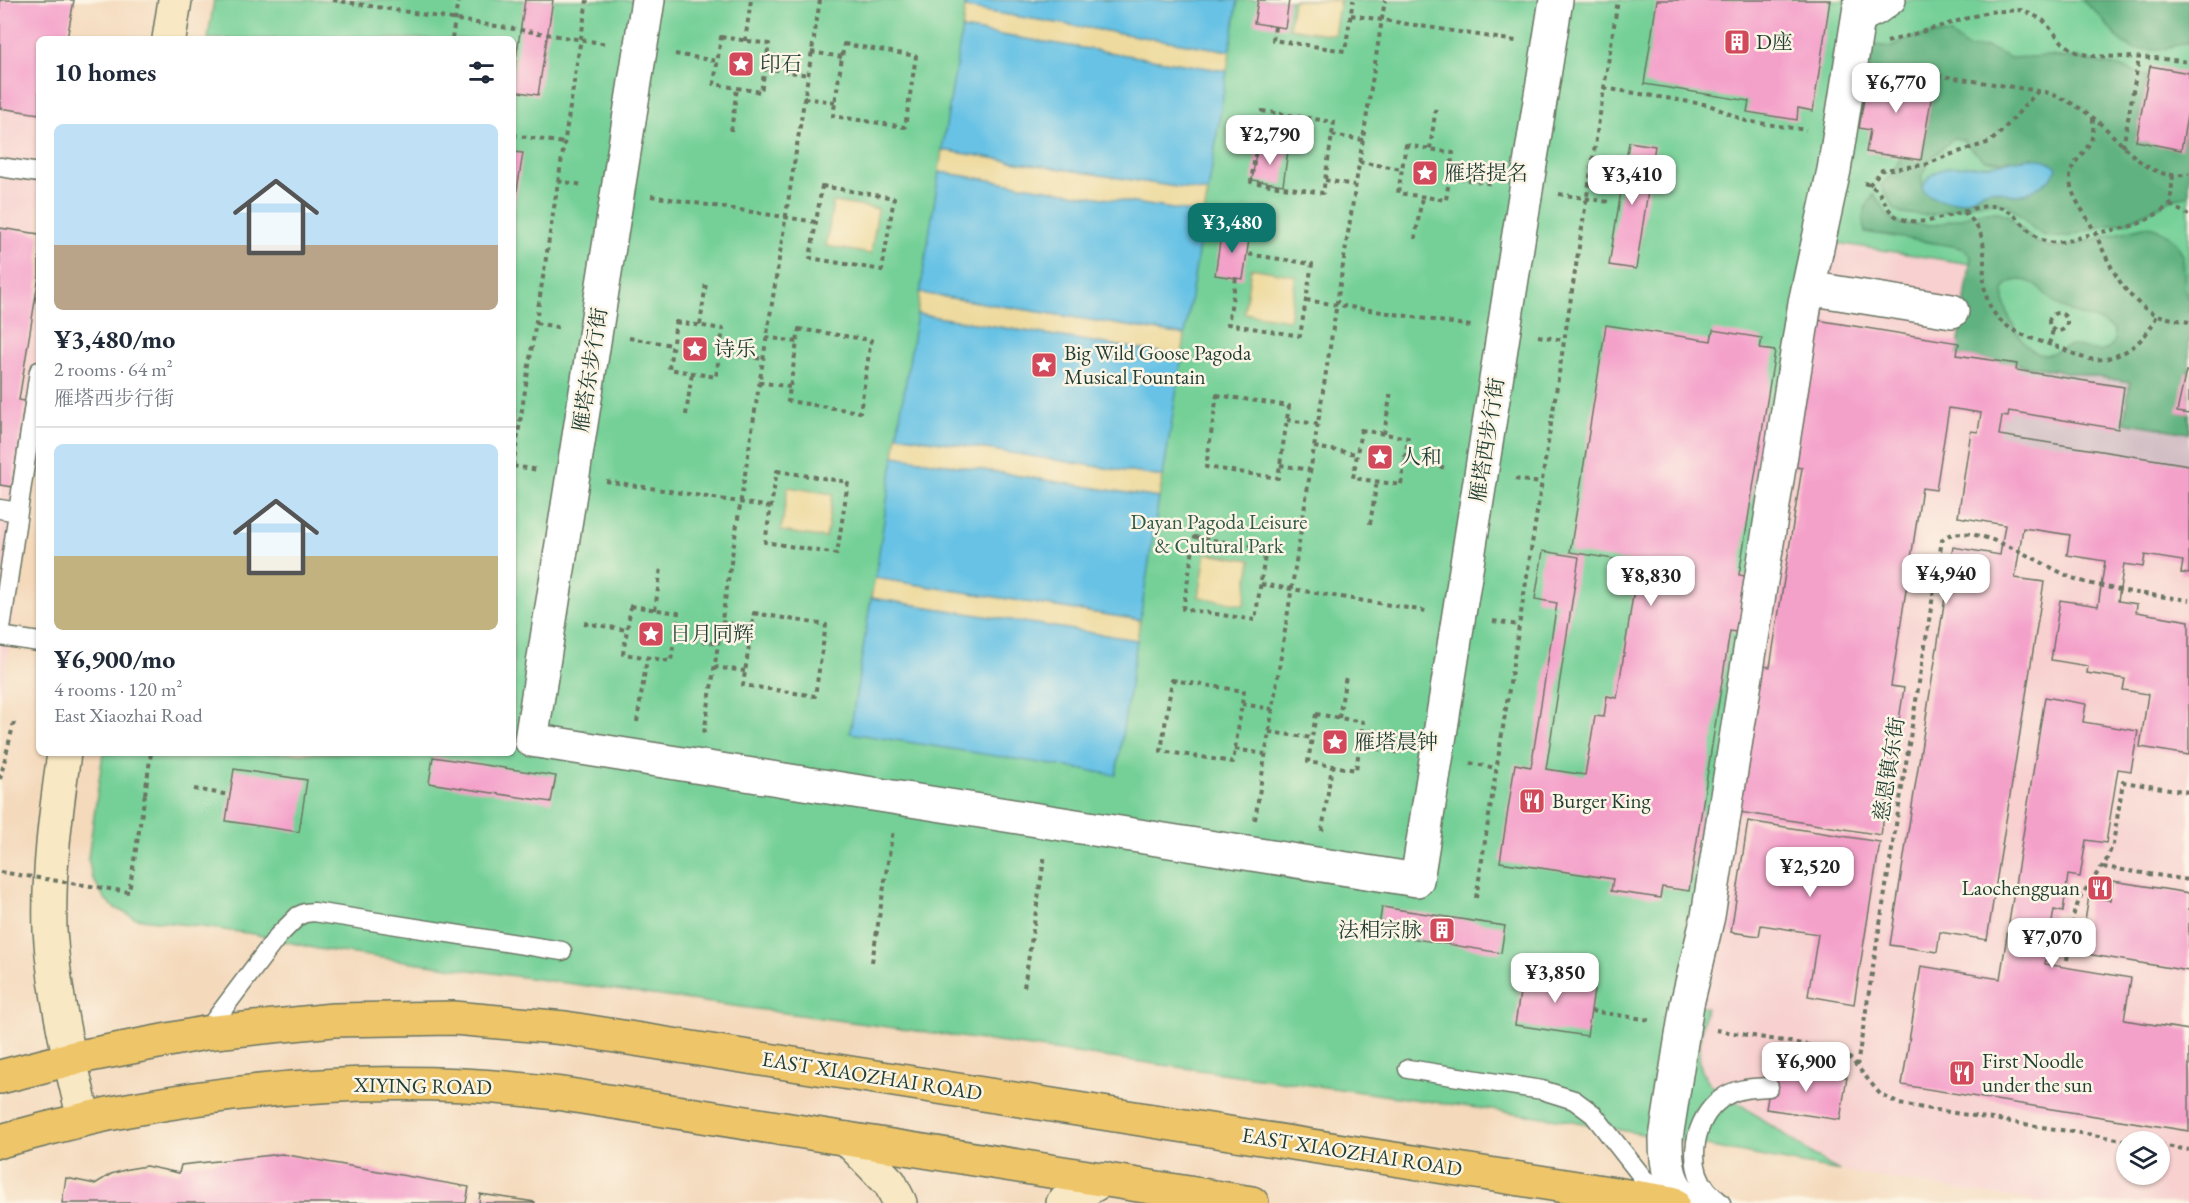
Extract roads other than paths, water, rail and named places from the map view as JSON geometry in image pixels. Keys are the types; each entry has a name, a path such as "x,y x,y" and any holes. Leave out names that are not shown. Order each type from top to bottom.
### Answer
{"main road":[{"path":"169,36 175,0"},
{"path":"64,756 51,864 50,930 57,995 69,1060 84,1119"},
{"name":"EAST XIAOZHAI ROAD","path":"69,1060 205,1033 333,1020 454,1018 565,1028 1672,1203"},
{"path":"0,1077 69,1060"},
{"name":"XIYING ROAD","path":"0,1141 84,1119 178,1101 247,1092 316,1086 449,1084 509,1087 563,1094 847,1139"},
{"path":"847,1139 1252,1203"},
{"path":"847,1139 890,1183 900,1203"},
{"path":"1063,1203 1104,1179"}],"street":[{"name":"雁塔东步行街","path":"648,0 531,740 1316,864"},
{"name":"雁塔西步行街","path":"1316,864 1417,880 1556,0"},
{"path":"1693,1203 1685,1199 1672,1181 1666,1159 1666,1138 1684,1025 1708,916 1805,303 1830,186 1856,29 1892,0"},
{"path":"1805,303 1809,295 1820,290 1952,311"},
{"path":"0,1068 69,1060"},
{"path":"0,1156 39,1136 84,1119"},
{"path":"847,1139 880,1190 884,1203"},
{"path":"1077,1203 1104,1179"}],"lane":[{"path":"0,167 36,173"},
{"path":"36,391 0,636 36,642"},
{"path":"0,509 18,512"},
{"path":"205,1033 278,936 298,916 305,913 314,912 562,951"},
{"path":"1408,1069 1542,1090 1574,1100 1593,1114 1644,1179 1662,1193 1685,1203"},
{"path":"1721,1203 1707,1190 1696,1167 1695,1141 1704,1117 1721,1099 1744,1088 1769,1087"}],"water":[{"path":"966,0 1238,0 1230,51 965,8"},
{"path":"962,29 1227,71 1208,192 942,150"},
{"path":"2032,158 2046,160 2055,165 2057,169 2044,183 2020,195 1988,190 1969,199 1943,201 1925,193 1922,188 1928,179 1943,169"},
{"path":"939,172 1204,214 1185,335 920,293"},
{"path":"917,314 1182,356 1163,477 897,435"},
{"path":"894,456 1159,498 1140,620 875,578"},
{"path":"871,598 1137,640 1116,775 850,733"}],"place":[{"name":"D座","path":"1737,42"},
{"name":"印石","path":"741,64"},
{"name":"雁塔提名","path":"1425,173"},
{"name":"诗乐","path":"695,349"},
{"name":"Big Wild Goose Pagoda Musical Fountain","path":"1044,365"},
{"name":"人和","path":"1380,457"},
{"name":"日月同辉","path":"651,634"},
{"name":"雁塔晨钟","path":"1335,742"},
{"name":"Burger King","path":"1532,801"},
{"name":"Laochengguan","path":"2100,888"},
{"name":"法相宗脉","path":"1442,930"},
{"name":"First Noodle under the sun","path":"1962,1073"}],"park label":[{"name":"Dayan Pagoda Leisure & Cultural Park","path":"1219,534"}]}
